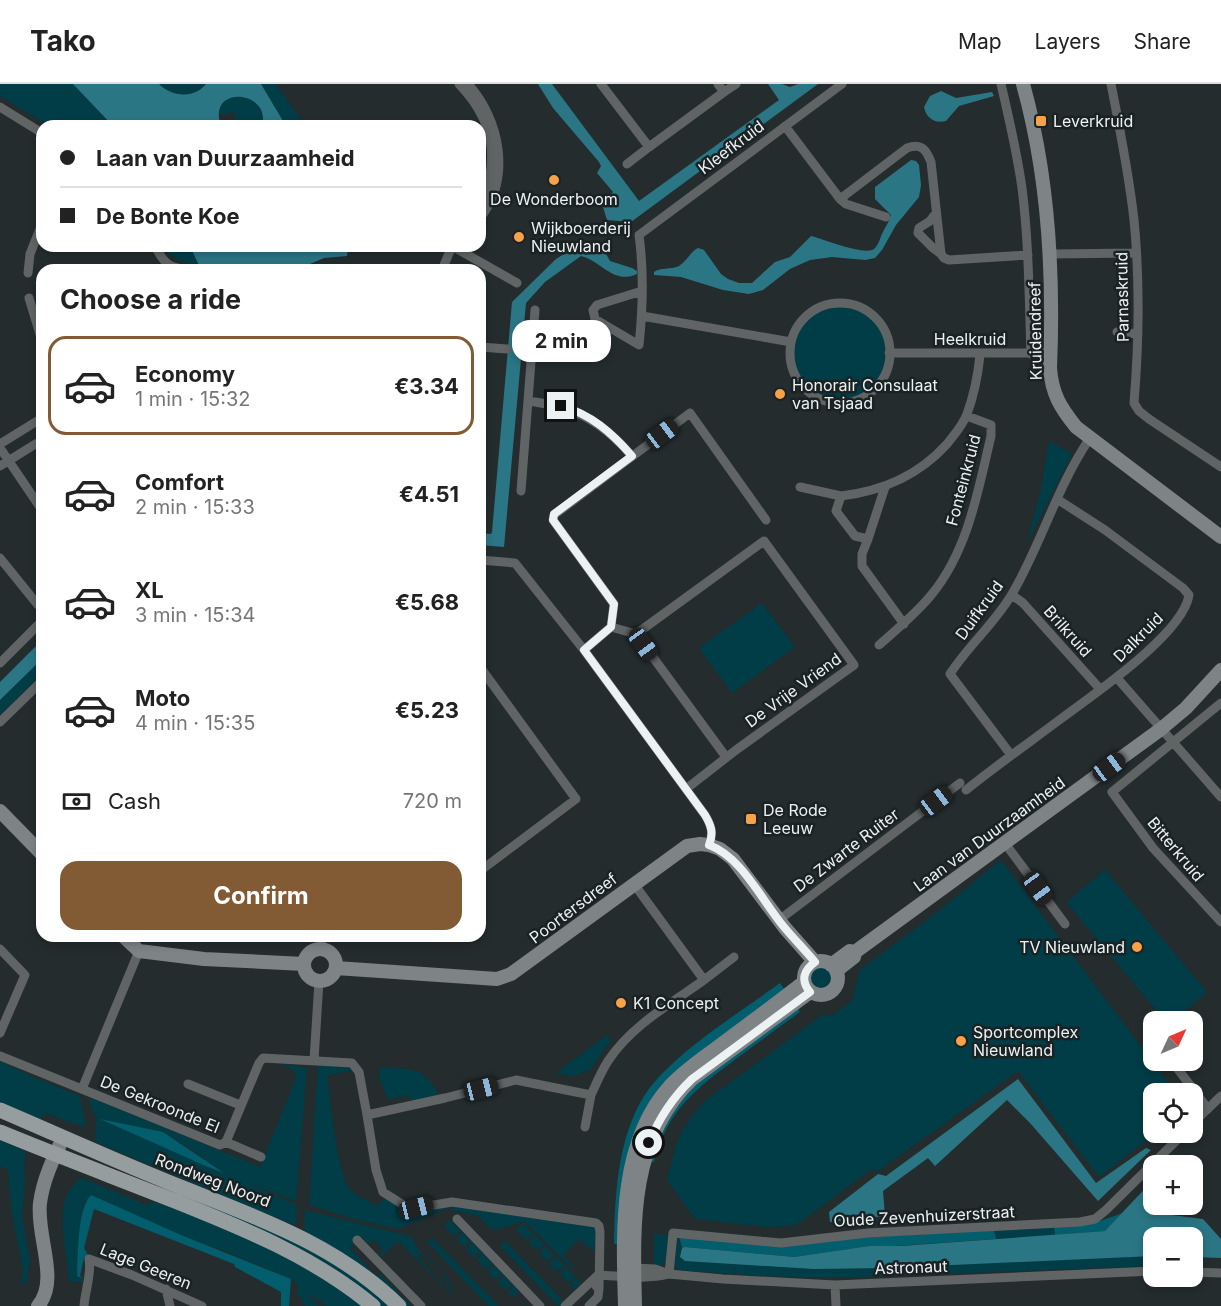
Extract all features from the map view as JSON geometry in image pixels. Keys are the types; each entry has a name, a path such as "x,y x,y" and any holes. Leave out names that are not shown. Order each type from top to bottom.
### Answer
{"main road":[{"name":"Rondweg Noord","path":"0,1110 287,1229 323,1248 353,1268 399,1306"},
{"name":"Rondweg Noord","path":"0,1132 270,1241 322,1269 348,1286 372,1306"}],"street":[{"path":"459,84 471,96 484,120"},
{"path":"468,84 488,111 498,148 498,174 486,206"},
{"path":"601,84 649,147"},
{"path":"627,164 722,88 736,84"},
{"name":"Kleefkruid","path":"642,291 643,266 639,235 842,84"},
{"name":"Kruidendreef","path":"1000,84 1011,127 1020,179 1028,255 1031,354"},
{"name":"Kruidendreef","path":"1023,84 1042,177 1051,254 1052,387 1059,404 1076,427 1221,537"},
{"name":"Parnaskruid","path":"1111,84 1128,170 1136,253 1138,334 1134,403 1139,411 1221,467"},
{"path":"0,107 36,129"},
{"path":"486,126 492,146 491,173 486,187"},
{"path":"785,126 840,199 846,204 886,217"},
{"path":"840,199 907,148 916,145 922,147 931,162 941,254"},
{"path":"936,213 918,230 920,235 944,258 950,260 1028,255"},
{"path":"28,273 30,254 36,239"},
{"path":"158,252 162,260 168,264"},
{"path":"463,252 484,264"},
{"path":"1051,254 1136,253"},
{"path":"486,265 517,283"},
{"path":"642,291 642,316 639,345 595,319 593,310 597,305 642,291"},
{"path":"29,298 36,321"},
{"path":"830,304 848,304 866,311 885,334 889,353 884,376 872,391 855,400 836,403 818,398 802,386 790,361 791,342 799,325 812,311 830,304"},
{"path":"521,491 535,310"},
{"path":"642,316 791,342"},
{"path":"1117,333 1138,334"},
{"path":"1031,334 1051,335"},
{"path":"486,347 507,349"},
{"name":"Heelkruid","path":"889,353 980,355 1051,353"},
{"path":"800,487 841,496 885,487 909,476 933,459 967,416 975,390 980,355"},
{"path":"528,401 569,409 588,417 612,435 632,456"},
{"path":"615,628 614,604 553,520 554,514 690,412 766,520"},
{"name":"Fonteinkruid","path":"879,645 904,624 932,595 949,569 972,519 991,436 991,425 967,416"},
{"path":"36,422 0,446 4,464 36,503"},
{"name":"Duifkruid","path":"1011,755 950,674 1012,595 1056,499 1090,438"},
{"path":"4,464 36,444"},
{"path":"885,487 862,554 862,566 904,624"},
{"path":"841,496 836,511 855,536 868,539"},
{"name":"Dalkruid","path":"963,786 1011,755 1117,678 1162,638 1188,604 1190,595 1157,568 1105,530 1056,499"},
{"name":"De Vrije Vriend","path":"636,634 764,541 854,665 726,757 686,789"},
{"path":"0,558 36,603"},
{"path":"486,561 515,563 584,650 711,825 712,838 709,845 720,849 733,859 812,965"},
{"name":"Brilkruid","path":"1012,595 1023,603 1100,689"},
{"path":"0,663 36,627"},
{"path":"615,628 636,634 726,757"},
{"path":"584,650 615,628"},
{"name":"Laan van Duurzaamheid","path":"833,968 854,957 855,952 1161,729 1186,708 1221,670"},
{"path":"486,675 576,799 486,866"},
{"path":"1117,678 1221,797"},
{"path":"0,723 36,687"},
{"path":"1173,742 1221,703"},
{"name":"Bitterkruid","path":"1173,742 1112,792 1153,848 1221,922"},
{"name":"De Zwarte Ruiter","path":"782,924 963,786"},
{"path":"0,811 36,848"},
{"path":"1004,842 1065,924"},
{"name":"Poortersdreef","path":"336,968 497,979 511,975 687,846 709,845"},
{"path":"634,884 704,980"},
{"path":"129,942 139,951 204,959 304,964"},
{"path":"321,942 326,950 335,957 336,968 332,977 319,981 309,977 304,964 308,955 321,942"},
{"path":"0,949 25,975 0,1033"},
{"path":"82,1089 139,951"},
{"path":"585,1127 591,1095 608,1061 627,1038 650,1017 734,957"},
{"path":"823,962 833,968 838,980 831,992 821,996 807,987 804,974 812,965 823,962"},
{"path":"319,981 314,1059 352,1063 359,1072 376,1170 383,1192 405,1206 416,1208 452,1202 593,1222 599,1226 600,1232 598,1297 589,1306"},
{"path":"625,1306 631,1274 641,1169 660,1118 676,1094 692,1079 807,987"},
{"name":"De Gekroonde El","path":"0,1056 220,1145 226,1142 240,1105 263,1058 314,1059"},
{"path":"1183,1071 1216,1103 1203,1114"},
{"path":"367,1114 446,1098 516,1080 591,1095"},
{"path":"188,1084 240,1105"},
{"path":"38,1306 48,1286 40,1230 40,1205 43,1186 63,1138"},
{"name":"De Gekroonde El","path":"226,1142 261,1157"},
{"name":"Oude Zevenhuizerstraat","path":"669,1274 673,1233 781,1242 868,1233 1091,1220 1099,1217 1174,1143"},
{"path":"457,1219 540,1306"},
{"path":"357,1240 421,1306"},
{"name":"Lage Geeren","path":"84,1306 91,1266 89,1258 202,1306"},
{"name":"Astronaut","path":"598,1275 631,1274 656,1277 669,1274 835,1285 1143,1271"},
{"path":"1203,1272 1221,1273"},
{"path":"631,1274 635,1306"},
{"path":"565,1306 598,1275"},
{"path":"589,1283 598,1289"},
{"path":"835,1285 836,1306"},
{"path":"166,1289 170,1306"}],"shaded area":[{"path":"0,84 73,84 107,120 39,120 0,96"},
{"path":"73,84 159,84 176,94 189,94 206,84 261,84 282,120 262,120 258,105 249,99 240,97 230,98 222,103 219,112 220,120 107,120"},
{"path":"159,84 206,84 189,94 176,94"},
{"path":"261,84 276,84 301,120 282,120"},
{"path":"538,84 552,84 639,201 779,100 768,84 782,84 790,87 798,84 818,84 631,222 607,220 602,204 613,192 597,173 601,166 599,162 553,108"},
{"path":"941,91 956,98 992,92 994,96 959,106 946,121 938,122 929,117 924,107 930,96"},
{"path":"233,93 246,96 260,108 263,120 235,120 235,114 232,111 227,115 218,113 224,99"},
{"path":"911,160 916,161 919,165 921,185 919,197 896,225 875,258 865,260 832,257 810,260 790,269 763,290 749,294 723,290 681,277 654,275 657,270 679,266 698,248 704,250 721,274 739,283 752,283 775,262 790,257 811,236 853,249 869,251 874,249 891,215 875,199 875,187"},
{"path":"577,246 602,247 610,261 632,268 637,271 637,274 621,277 581,256 545,282 526,303 504,547 486,546 486,534 492,532 512,302 556,259"},
{"path":"168,252 193,252 198,263 187,263"},
{"path":"193,252 347,252 347,256 324,258 310,264 198,264"},
{"path":"840,307 857,311 872,321 882,336 886,353 882,370 872,385 857,395 840,399 823,395 808,385 798,370 794,353 798,336 808,321 823,311"},
{"path":"1049,441 1072,454 1026,545 1040,494"},
{"path":"762,603 795,647 732,693 699,648"},
{"path":"36,646 36,665 0,700 0,682"},
{"path":"36,665 36,679 0,715 0,700"},
{"name":"Sportcomplex Nieuwland","path":"1001,860 1143,1049 1143,1071 1159,1071 1168,1083 1143,1083 1143,1143 1099,1177 1018,1071 878,1171 872,1169 795,1226 765,1227 695,1219 667,1180 676,1145 683,1129 702,1103 821,1016 833,1015 852,1001 860,970 931,917"},
{"name":"TV Nieuwland","path":"1105,870 1207,992 1185,1011 1157,1011 1066,902"},
{"path":"820,966 828,969 831,977 828,985 820,988 812,985 809,977 812,969"},
{"path":"780,983 787,993 678,1074 622,1244 614,1244 620,1161 631,1121 640,1103 651,1086 678,1058"},
{"path":"796,1005 800,1012 708,1080 685,1102 667,1128 654,1162 650,1161 674,1101"},
{"path":"607,1035 611,1040 589,1071 579,1075 575,1074 574,1077 556,1073"},
{"path":"0,1061 80,1096 86,1127 47,1113 39,1119 0,1102"},
{"path":"279,1063 307,1068 296,1201 243,1181 297,1205 296,1226 95,1142 96,1118 88,1100 94,1099 260,1167 296,1078 295,1071","holes":["104,1121 163,1132 189,1148 222,1171"]},
{"path":"318,1063 349,1066 353,1070 327,1076 341,1167 350,1189 378,1206 385,1197 398,1206 443,1206 445,1209 398,1229 357,1220 309,1205"},
{"path":"380,1067 415,1071 427,1078 439,1095 412,1101 410,1096 388,1099 379,1078"},
{"path":"1018,1079 1096,1183 1146,1148 1151,1150 1143,1155 1143,1158 1098,1201 1007,1100 935,1166 928,1158 883,1191 885,1216 830,1222 829,1212 878,1174 886,1176"},
{"path":"100,1119 163,1132 224,1173 208,1167"},
{"path":"0,1140 26,1152 22,1217 30,1261 26,1285 21,1282 23,1271 11,1208 8,1170 0,1166"},
{"path":"80,1177 149,1206 151,1201 187,1212 293,1258 365,1306 327,1306 307,1292 318,1306 305,1306 300,1296 297,1296 298,1283 291,1279 227,1252 85,1201 77,1276 83,1279 82,1282 69,1282 63,1228 64,1206 67,1193"},
{"path":"1143,1191 1143,1215 1172,1215 1203,1219 1221,1239 1221,1258 1203,1257 1203,1227 1143,1227 1143,1256 814,1269 685,1261 680,1257 682,1248 685,1247 794,1257 869,1246 901,1246 1105,1231"},
{"path":"91,1195 181,1235 291,1279 289,1306 281,1306 281,1292 235,1267 234,1264 94,1209 84,1248 88,1255 84,1258 80,1276 83,1279 77,1276 81,1222 86,1202"},
{"path":"184,1196 230,1210 330,1258 391,1306 380,1306 182,1200"},
{"path":"450,1205 592,1225 596,1228 594,1252 579,1239 563,1255 574,1267 572,1269 525,1221 496,1230 490,1228 478,1216 452,1210"},
{"path":"305,1210 409,1236 410,1234 418,1249 446,1274 456,1294 449,1289 443,1272 422,1255 418,1254 418,1257 463,1306 398,1241 381,1257 379,1255 383,1250 374,1240 368,1244 360,1236 350,1248 377,1277 380,1274 411,1306 407,1306 382,1284 304,1232"},
{"path":"1123,1213 1105,1231 1055,1235 1054,1226 1094,1223"},
{"path":"450,1220 519,1291 512,1298 508,1293 513,1287 511,1285 506,1291 498,1282 503,1276 501,1274 495,1280 487,1271 493,1266 492,1264 485,1269 477,1260 482,1254 480,1252 474,1258 466,1249 472,1244 470,1242 464,1247 456,1239 460,1231 453,1236 444,1226"},
{"path":"523,1223 581,1283 574,1290 570,1285 576,1279 568,1283 560,1274 565,1269 563,1267 557,1272 549,1264 555,1258 553,1256 547,1261 539,1253 543,1245 536,1250 528,1242 534,1236 532,1234 526,1240 516,1230"},
{"path":"1054,1226 1055,1235 996,1239 994,1230"},
{"path":"994,1230 996,1239 869,1246 794,1257 682,1248 679,1237 758,1240 876,1237"},
{"path":"654,1234 668,1235 666,1261 656,1267 654,1266"},
{"path":"432,1238 499,1306 489,1306 427,1242"},
{"path":"678,1238 681,1248 680,1257 814,1269 887,1268 1141,1255 1143,1255 1143,1266 835,1278 764,1276 679,1270 675,1266"},
{"path":"505,1241 563,1301 558,1306 500,1246"}],"place":[{"name":"Leverkruid","path":"1041,121"},
{"name":"De Wonderboom","path":"554,180"},
{"name":"Wijkboerderij Nieuwland","path":"519,237"},
{"name":"Honorair Consulaat van Tsjaad","path":"780,394"},
{"name":"De Rode Leeuw","path":"751,819"},
{"name":"TV Nieuwland","path":"1137,947"},
{"name":"K1 Concept","path":"621,1003"},
{"name":"Sportcomplex Nieuwland","path":"961,1041"}],"route":[{"path":"561,406 597,423 632,456 554,514 553,520 614,604 611,627 584,650 705,815 711,825 712,838 709,845 720,849 733,859 785,928 815,962 804,974 804,982 810,992 692,1079 676,1094 655,1127 649,1143"}]}
